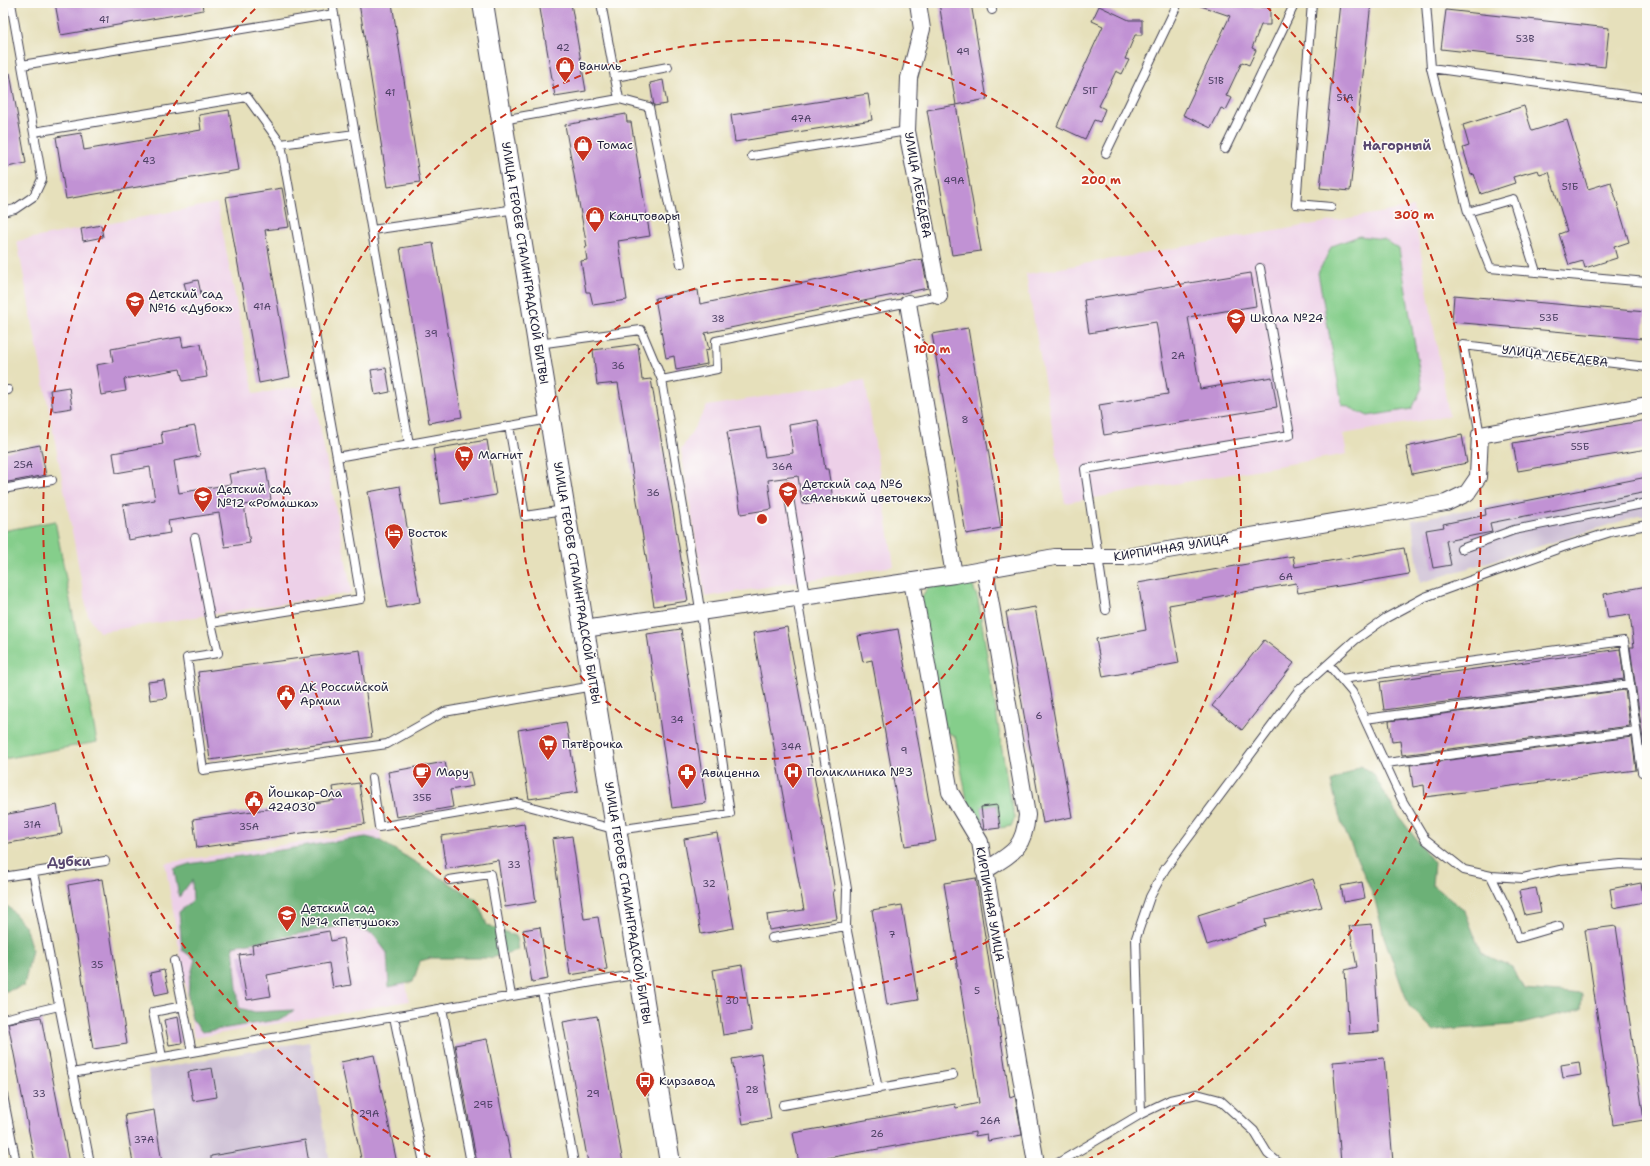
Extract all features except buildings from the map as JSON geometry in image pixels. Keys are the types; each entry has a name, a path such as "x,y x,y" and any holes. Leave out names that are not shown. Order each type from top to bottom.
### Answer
{"street":[{"name":"УЛИЦА ГЕРОЕВ СТАЛИНГРАДСКОЙ БИТВЫ","path":"483,3 670,1163"},
{"name":"УЛИЦА ЛЕБЕДЕВА","path":"918,3 922,29 909,78 907,131 939,296"},
{"path":"908,303 954,575"},
{"path":"1480,435 1647,405"},
{"name":"КИРПИЧНАЯ УЛИЦА","path":"584,629 954,575 1055,557 1126,557 1446,503 1467,493 1478,477 1480,435"},
{"path":"984,871 1012,854 1022,840 1027,816 985,570"},
{"name":"КИРПИЧНАЯ УЛИЦА","path":"912,581 950,792 980,842 1036,1163"}],"lane":[{"path":"3,212 15,209 34,196 42,179 11,3"},
{"path":"332,3 409,444"},
{"path":"601,3 619,99"},
{"path":"1106,153 1178,3"},
{"path":"1225,149 1295,3"},
{"path":"1312,3 1296,204 1331,206"},
{"path":"1426,3 1431,68 1468,212 1490,268 1647,282"},
{"path":"22,65 334,14"},
{"path":"615,77 668,67"},
{"path":"1431,68 1647,98"},
{"path":"34,132 248,97 281,144 361,599 211,623"},
{"path":"502,120 619,99 648,107 681,264"},
{"path":"752,156 907,131"},
{"path":"281,144 355,134"},
{"path":"1468,212 1513,199 1536,272"},
{"path":"372,230 516,209"},
{"path":"1106,610 1085,469 1290,435 1260,268"},
{"path":"662,380 717,369 716,341 939,296"},
{"path":"372,778 380,827 517,803 617,830 730,814 701,612 662,380 641,330 538,344"},
{"name":"УЛИЦА ЛЕБЕДЕВА","path":"1480,435 1463,345 1647,367"},
{"path":"337,457 550,418"},
{"path":"509,426 525,516 565,510"},
{"path":"3,489 52,480"},
{"path":"787,484 801,597 847,889 846,926 878,1089"},
{"path":"1461,549 1514,530 1647,503"},
{"path":"1140,1114 1136,938 1150,897 1166,869 1298,691 1355,640 1386,618 1425,597 1563,547 1614,531 1647,525"},
{"path":"195,538 218,653 187,658 203,770 387,744 444,712 593,686"},
{"path":"1341,679 1624,641 1642,772"},
{"path":"1329,664 1352,692 1402,800 1425,838 1464,870 1491,876 1523,878 1560,870 1621,864 1647,865"},
{"path":"1365,719 1630,684"},
{"path":"1386,763 1636,732"},
{"path":"3,877 105,861"},
{"path":"33,872 90,1163"},
{"path":"449,880 490,874 511,996"},
{"path":"1491,876 1511,917 1518,938 1559,926"},
{"path":"772,938 846,926"},
{"path":"174,961 192,1052"},
{"path":"72,1073 640,974"},
{"path":"542,991 574,1163"},
{"path":"3,1019 59,1006"},
{"path":"162,1057 153,1012 183,1006"},
{"path":"442,1008 471,1163"},
{"path":"394,1017 424,1163"},
{"path":"783,1105 953,1075"},
{"path":"1061,1162 1140,1114 1170,1100 1197,1094 1220,1100 1254,1131 1268,1154 1279,1163"},
{"path":"3,1095 16,1163"}],"shaded area":[{"path":"217,203 254,394 312,385 352,593 99,632 88,616 17,241"},
{"name":"Школа №24","path":"1413,207 1449,416 1343,434 1347,454 1065,503 1026,274"},
{"name":"Детский сад №6 «Аленький цветочек»","path":"865,380 894,566 705,597 681,450 707,406"},
{"path":"1647,476 1647,516 1638,516 1420,583 1412,520"},
{"name":"Детский сад №14 «Петушок»","path":"380,830 409,1001 194,1038 165,863"},
{"path":"309,1041 330,1163 162,1163 148,1070"}],"green space":[{"path":"1359,236 1384,239 1399,249 1422,388 1412,409 1368,416 1342,404 1318,273 1332,246"},
{"path":"55,521 97,742 3,759 3,531"},
{"path":"963,579 972,584 978,599 1009,793 1015,817 1011,826 1000,828 997,805 981,807 984,830 969,811 955,736 943,730 920,600 929,585"},
{"path":"1361,766 1374,775 1395,811 1434,863 1432,885 1465,911 1481,953 1512,967 1524,989 1582,994 1581,1009 1522,1024 1434,1031 1409,1006 1384,937 1375,900 1341,822 1331,782"},
{"name":"Детский сад №14 «Петушок»","path":"366,837 379,840 477,900 487,925 516,936 518,950 490,958 431,958 420,961 413,982 389,987 387,953 373,934 347,925 233,946 239,1008 255,1012 294,1010 283,1019 202,1032 192,1019 188,999 189,982 195,959 182,950 179,912 193,900 192,880 179,897 174,869 189,864"},
{"path":"8,906 25,926 32,950 24,986 3,992 3,911"}],"place":[{"name":"Ваниль","path":"565,83"},
{"name":"Томас","path":"583,162"},
{"name":"Канцтовары","path":"595,233"},
{"name":"Детский сад №16 «Дубок»","path":"135,318"},
{"name":"Школа №24","path":"1236,335"},
{"name":"Магнит","path":"464,472"},
{"name":"Детский сад №6 «Аленький цветочек»","path":"788,508"},
{"name":"Детский сад №12 «Ромашка»","path":"203,513"},
{"name":"Восток","path":"394,550"},
{"name":"ДК Российской Армии","path":"286,711"},
{"name":"Пятёрочка","path":"548,761"},
{"name":"Мару","path":"422,789"},
{"name":"Поликлиника №3","path":"793,789"},
{"name":"Авиценна","path":"687,790"},
{"name":"Йошкар-Ола 424030","path":"254,817"},
{"name":"Детский сад №14 «Петушок»","path":"287,932"},
{"name":"Кирзавод","path":"645,1098"}],"district":[{"name":"Нагорный","path":"1397,145"},
{"name":"Дубки","path":"69,861"}]}
